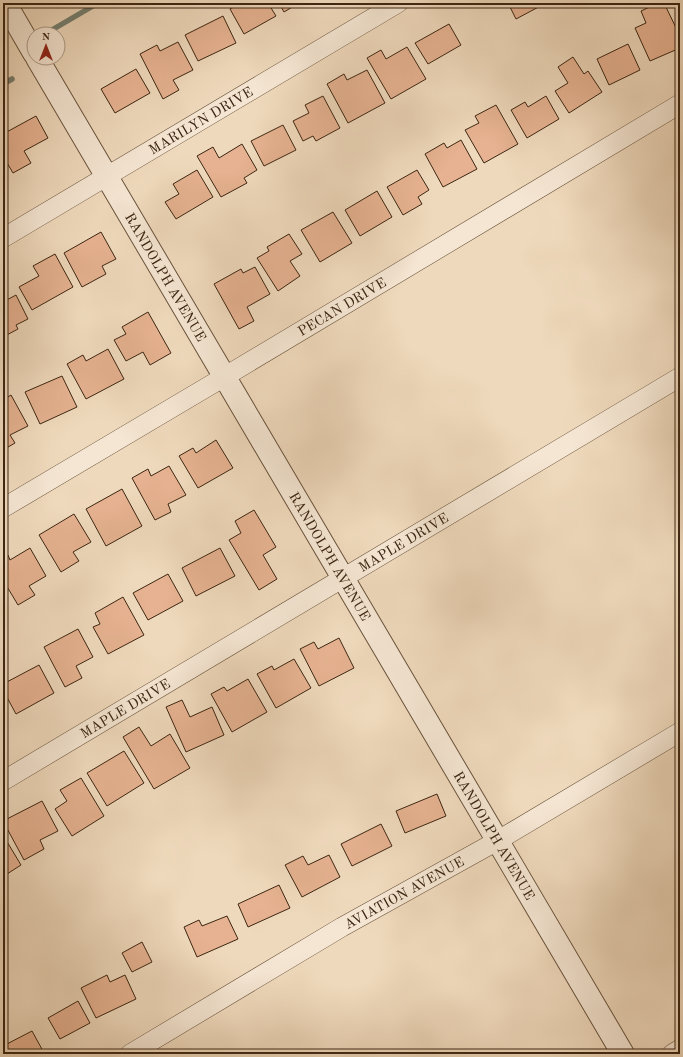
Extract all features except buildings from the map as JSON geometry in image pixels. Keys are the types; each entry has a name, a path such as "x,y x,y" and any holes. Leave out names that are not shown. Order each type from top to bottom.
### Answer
{"street":[{"path":"4,3 26,40"},
{"name":"MARILYN DRIVE","path":"3,238 398,3"},
{"name":"RANDOLPH AVENUE","path":"42,66 623,1054"},
{"name":"PECAN DRIVE","path":"3,508 680,104"},
{"name":"MAPLE DRIVE","path":"3,782 680,377"},
{"name":"AVIATION AVENUE","path":"130,1054 342,927 497,841 680,732"},
{"path":"672,1054 680,1049"}],"waterway":[{"path":"59,26 98,3"},
{"path":"3,84 12,79"}]}
